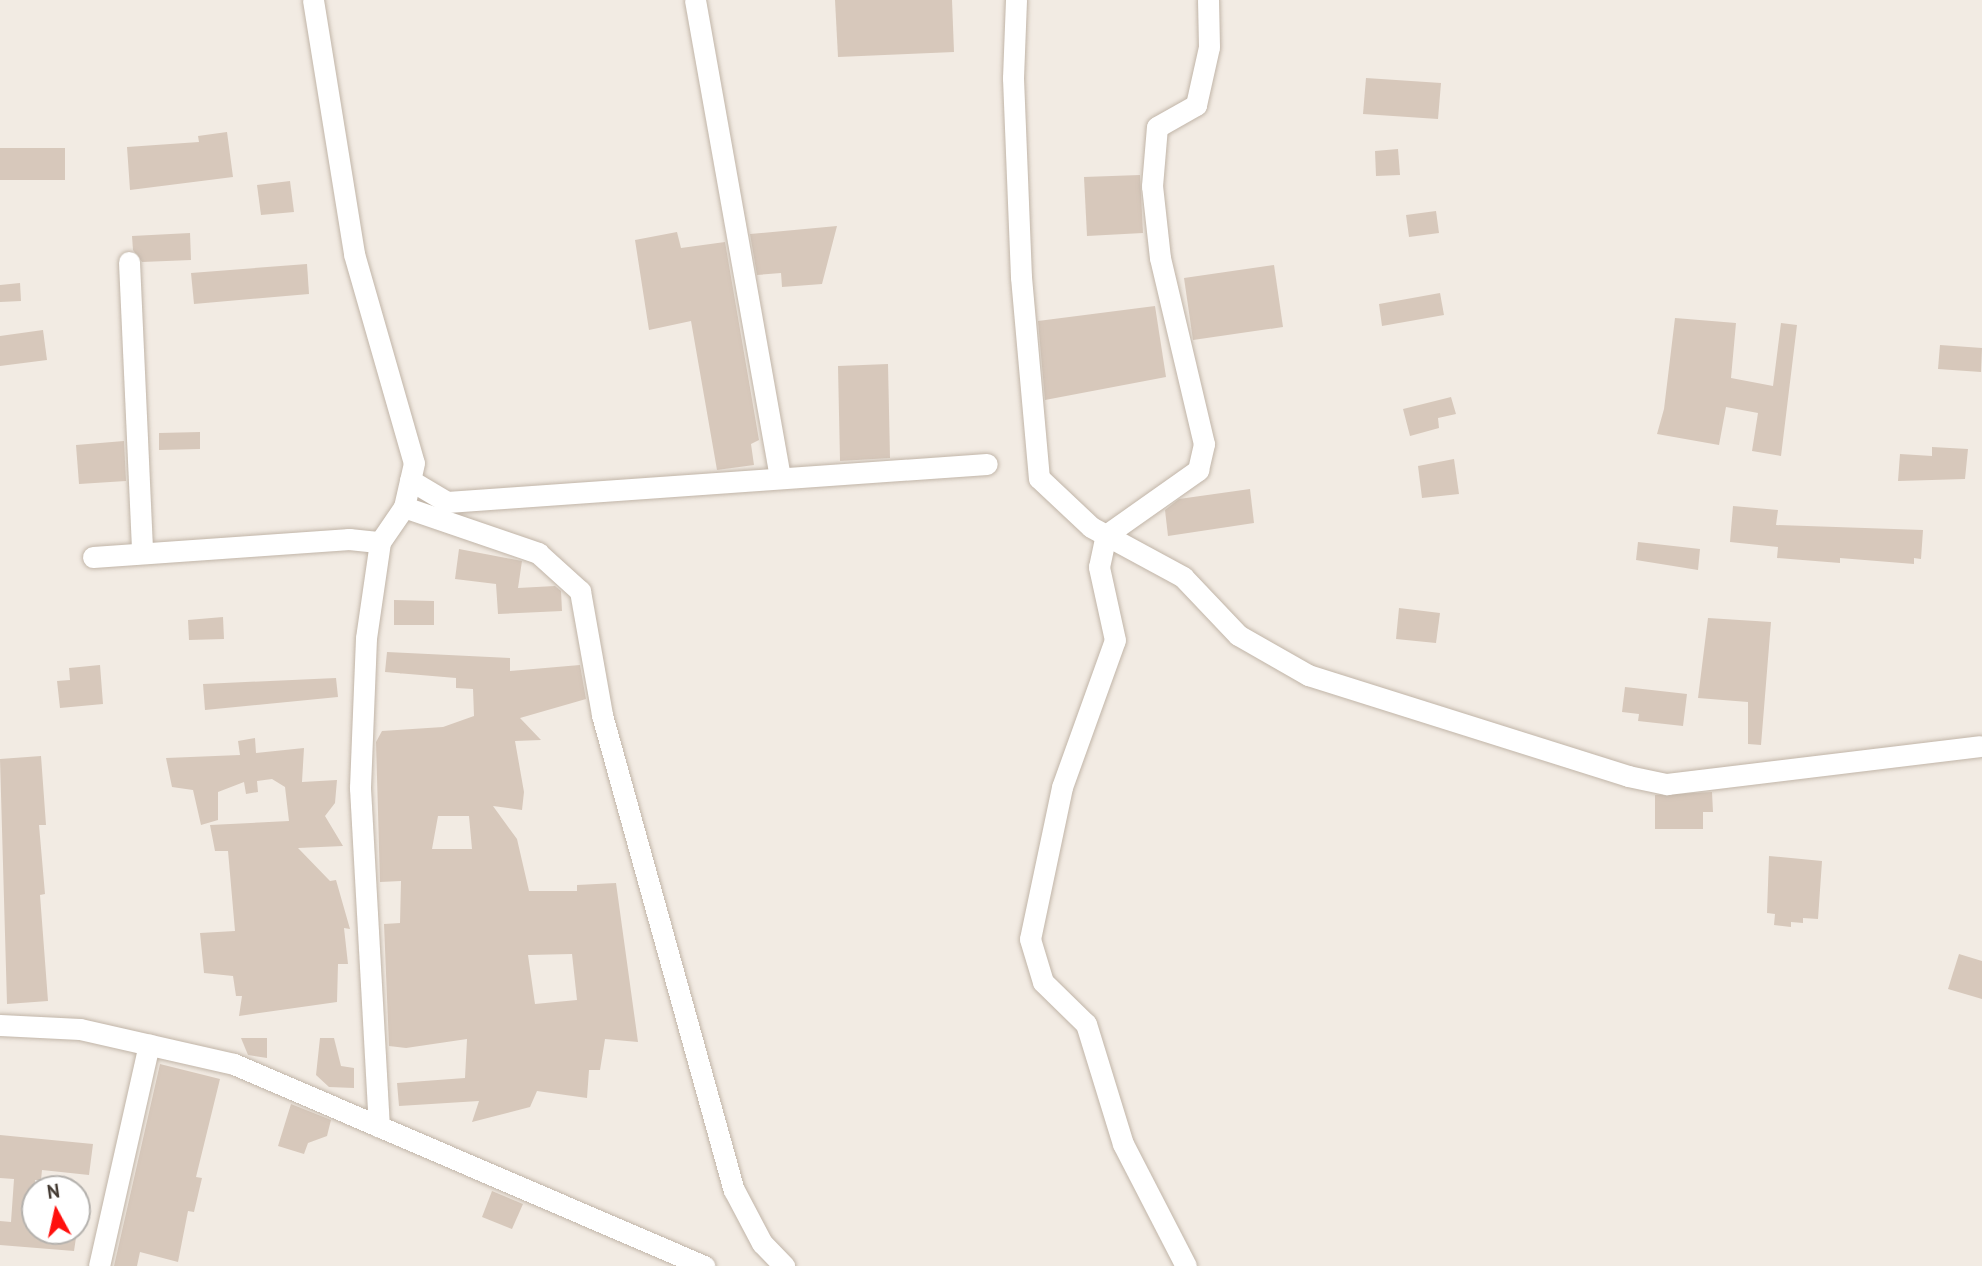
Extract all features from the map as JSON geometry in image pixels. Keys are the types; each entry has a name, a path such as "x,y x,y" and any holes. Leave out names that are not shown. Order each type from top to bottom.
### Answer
{"street":[{"path":"313,0 354,254 414,463 404,508 380,542 366,638 360,788 379,1126"},
{"path":"695,0 780,478"},
{"path":"1016,0 1013,78 1021,277 1039,478 1091,527 1182,577 1238,635 1308,675 1628,776 1667,784 1980,746"},
{"path":"1186,1266 1123,1144 1086,1024 1043,982 1030,939 1062,788 1115,640 1098,567 1106,536 1198,470 1204,444 1160,258 1152,186 1157,127 1196,105 1209,47 1208,0"},
{"path":"130,262 142,552"},
{"path":"410,480 447,502 987,464"},
{"path":"404,508 538,553 580,592 602,715 734,1190 762,1243 784,1266"},
{"path":"93,557 349,538 380,542"},
{"path":"0,1025 80,1029 234,1064 704,1266"},
{"path":"99,1266 149,1045"}],"building":[{"path":"835,0 952,0 954,52 838,57"},
{"path":"1366,78 1441,83 1438,119 1363,114"},
{"path":"227,132 233,177 130,190 127,147 199,142 198,136"},
{"path":"0,148 65,148 65,180 0,180"},
{"path":"1398,149 1400,175 1376,176 1375,151"},
{"path":"1140,175 1143,233 1087,236 1084,177"},
{"path":"290,181 294,212 261,215 257,185"},
{"path":"1436,211 1439,233 1409,237 1406,215"},
{"path":"837,226 822,284 782,287 781,273 757,275 750,234"},
{"path":"677,232 681,248 725,242 759,440 751,444 754,465 717,470 691,321 649,330 635,240"},
{"path":"190,233 191,260 142,262 133,250 132,236"},
{"path":"307,264 309,294 194,304 191,273"},
{"path":"1274,265 1283,327 1193,340 1184,278"},
{"path":"20,283 21,301 0,302 0,285"},
{"path":"1440,293 1444,315 1382,326 1379,304"},
{"path":"1155,306 1166,377 1045,400 1038,321"},
{"path":"1675,318 1736,323 1731,378 1773,386 1781,323 1797,325 1781,456 1752,451 1758,413 1726,407 1719,445 1657,434 1664,409"},
{"path":"43,330 47,360 0,366 0,336"},
{"path":"1940,345 1982,348 1981,372 1938,369"},
{"path":"888,364 890,458 840,461 838,366"},
{"path":"1451,397 1456,414 1438,418 1439,428 1410,436 1403,409"},
{"path":"200,432 200,449 159,450 159,433"},
{"path":"124,441 126,481 79,484 76,445"},
{"path":"1932,447 1968,449 1965,479 1898,481 1900,454 1932,456"},
{"path":"1454,459 1459,494 1422,498 1418,466"},
{"path":"1250,489 1254,523 1168,536 1165,510 1179,499"},
{"path":"1733,506 1778,510 1776,525 1923,530 1921,559 1914,558 1914,564 1840,558 1840,563 1777,558 1778,547 1730,542"},
{"path":"1638,542 1700,549 1698,570 1636,560"},
{"path":"459,549 522,561 518,588 555,586 561,591 562,611 498,614 496,584 455,579"},
{"path":"394,600 434,601 434,625 394,625"},
{"path":"1399,608 1440,613 1436,643 1396,639"},
{"path":"223,617 224,639 189,640 188,620"},
{"path":"1708,618 1771,622 1761,745 1748,744 1748,702 1698,698"},
{"path":"387,652 510,658 510,671 580,665 586,699 520,718 541,740 515,741 524,792 522,810 493,806 517,839 529,891 577,891 577,885 616,883 638,1042 605,1039 600,1070 589,1070 587,1098 537,1091 530,1107 472,1122 479,1101 399,1106 397,1083 465,1078 467,1039 406,1048 389,1046 384,924 400,923 401,881 380,882 376,742 382,731 443,727 474,716 473,689 456,688 456,678 385,672","holes":["438,816 469,816 472,849 432,849","572,954 577,1000 535,1004 528,955"]},
{"path":"100,665 103,704 60,708 57,681 70,680 69,668"},
{"path":"336,678 338,697 205,710 203,684"},
{"path":"1625,687 1687,694 1683,726 1638,721 1639,714 1622,712"},
{"path":"255,738 256,753 304,748 302,782 337,780 335,803 325,816 343,846 298,848 330,881 336,880 350,929 344,928 348,964 338,964 337,1002 239,1016 242,996 236,996 233,976 204,973 200,933 235,931 228,851 215,851 210,825 289,821 285,787 272,779 257,781 258,792 246,794 244,782 218,792 218,820 201,825 193,790 172,787 166,758 240,755 238,741"},
{"path":"41,756 46,825 39,825 45,894 40,895 48,1001 7,1004 0,759"},
{"path":"1712,792 1713,812 1703,812 1703,829 1655,829 1655,795"},
{"path":"1769,856 1822,861 1818,919 1803,918 1803,923 1791,922 1791,927 1774,925 1775,914 1767,913"},
{"path":"1959,954 1982,961 1982,999 1948,989"},
{"path":"241,1038 267,1038 267,1058 248,1055"},
{"path":"320,1038 334,1038 341,1066 354,1068 354,1088 329,1087 316,1075"},
{"path":"160,1064 220,1079 196,1177 202,1178 194,1212 188,1211 178,1262 140,1252 137,1266 114,1266"},
{"path":"291,1104 331,1120 327,1136 308,1143 304,1154 278,1146"},
{"path":"0,1135 93,1144 89,1175 42,1170 42,1175 21,1175 21,1245 75,1245 74,1251 0,1245 0,1221 11,1222 14,1179 0,1178"},
{"path":"492,1191 523,1204 512,1229 482,1217"}]}
